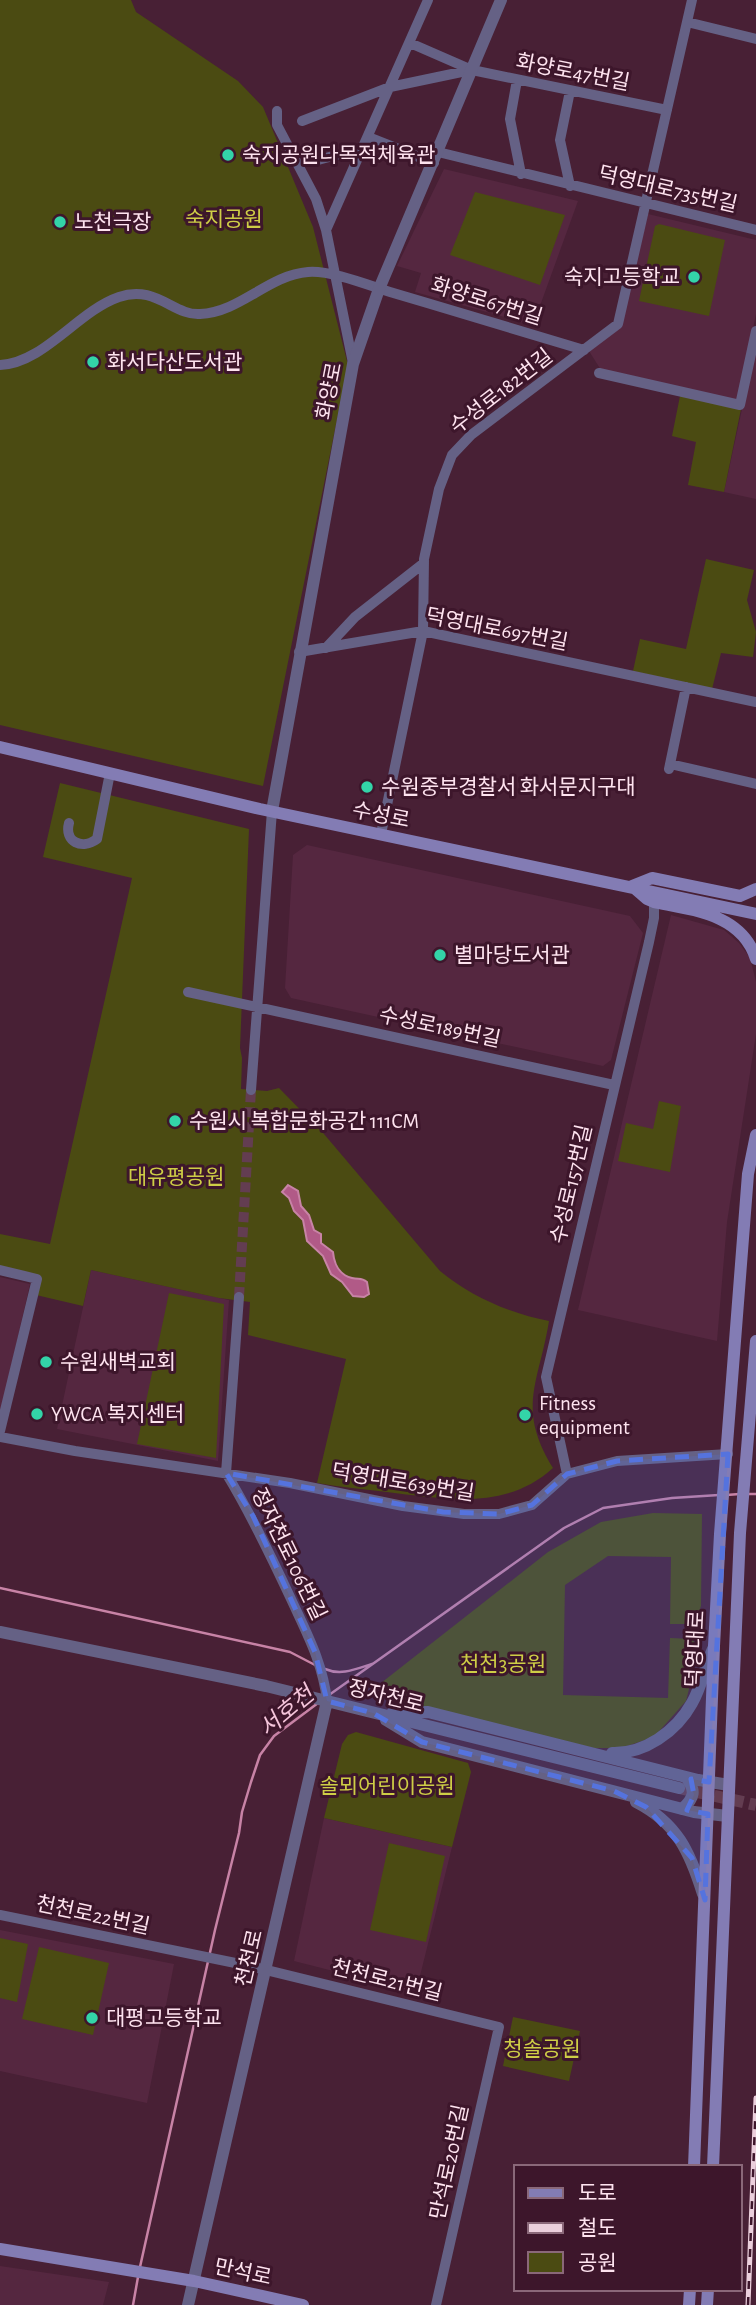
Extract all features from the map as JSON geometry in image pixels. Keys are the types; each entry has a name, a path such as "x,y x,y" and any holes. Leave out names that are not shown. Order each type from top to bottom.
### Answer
{"main road":[{"name":"수성로","path":"0,747 272,811 756,914"},
{"path":"755,952 729,922 713,915 654,902 632,886 652,878 740,895 756,890"},
{"name":"덕영대로","path":"694,2165 720,1534 748,1174 756,1135"},
{"name":"덕영대로","path":"713,2165 740,1533 756,1340"},
{"name":"만석로","path":"0,2249 194,2281 303,2305"}],"street":[{"path":"326,230 428,0"},
{"name":"화양로","path":"272,811 353,364 379,289 501,0"},
{"name":"수성로182번길","path":"381,834 423,631 424,563 439,489 452,455 471,435 618,324 692,0"},
{"path":"687,22 756,39"},
{"path":"410,43 472,70"},
{"path":"302,121 390,87 472,70"},
{"name":"화양로47번길","path":"472,70 667,110"},
{"path":"517,80 510,119 521,174"},
{"name":"덕영대로735번길","path":"570,91 560,140 570,186"},
{"path":"277,111 277,125 316,199 326,230 353,364"},
{"name":"덕영대로735번길","path":"368,137 436,158 521,174 756,230"},
{"path":"318,160 363,148"},
{"name":"화양로67번길","path":"0,365 38,352 83,317 120,296 153,296 190,314 202,314 242,302 291,275 310,271 335,276 584,350"},
{"path":"599,373 740,405 756,331"},
{"path":"326,648 355,617 424,563"},
{"name":"덕영대로697번길","path":"299,652 423,631 756,702"},
{"path":"686,687 669,767 756,784"},
{"path":"69,823 68,835 72,841 80,845 90,844 97,839 110,773"},
{"path":"251,1090 272,811"},
{"name":"수성로157번길","path":"567,1474 546,1377 654,918 654,902"},
{"name":"수성로189번길","path":"188,992 614,1085"},
{"path":"0,1270 37,1279 0,1431"},
{"path":"226,1473 239,1297"},
{"name":"덕영대로639번길","path":"0,1437 290,1483 403,1506 443,1512 488,1514 499,1514 533,1505 567,1474 617,1461 728,1457"},
{"name":"정자천로106번길","path":"226,1473 253,1516 315,1652 324,1676 326,1701"},
{"name":"정자천로","path":"0,1632 266,1686 373,1713 682,1782"},
{"path":"594,1753 621,1754 638,1749 653,1743 676,1725 692,1703 714,1646"},
{"name":"천천로","path":"188,2305 267,1970 326,1701"},
{"path":"373,1713 428,1712 594,1753 692,1786 694,1795 691,1802 682,1809"},
{"path":"373,1713 422,1742 682,1809 727,1816"},
{"path":"682,1782 729,1785"},
{"path":"614,1791 646,1807 678,1836 692,1858 705,1900"},
{"name":"천천로22번길","path":"0,1915 267,1970"},
{"name":"천천로21번길","path":"267,1970 499,2027"},
{"name":"만석로20번길","path":"436,2305 499,2027"}],"highlighted area":[{"path":"728,1454 709,1782 691,1779 694,1795 687,1810 708,1814 705,1900 692,1858 646,1807 614,1791 422,1742 373,1713 327,1701 315,1652 253,1516 226,1473 443,1512 499,1514 532,1505 567,1474 617,1461"}],"shaded area":[{"path":"444,169 578,201 533,325 415,292 421,273 397,266"},
{"name":"숙지고등학교","path":"648,214 756,240 756,314 738,401 601,370 589,351 621,327"},
{"path":"756,345 756,499 724,492"},
{"path":"307,845 630,916 643,933 611,1060 603,1066 291,998 285,988 293,855"},
{"path":"671,915 724,930 739,943 750,958 756,982 756,1034 727,1222 717,1341 578,1310"},
{"path":"288,1185 298,1191 301,1206 309,1215 314,1230 321,1234 321,1243 333,1252 338,1268 347,1276 367,1282 369,1294 364,1297 353,1296 342,1282 331,1274 323,1256 307,1241 303,1220 282,1192"},
{"path":"91,1270 229,1300 218,1461 57,1429"},
{"path":"0,1277 30,1284 0,1415"},
{"path":"324,1818 452,1847 416,1992 294,1961"},
{"name":"대평고등학교","path":"0,1930 174,1964 147,2103 0,2071"},
{"path":"0,2266 109,2282 103,2305 0,2305"}],"green space":[{"name":"숙지공원","path":"0,0 131,0 136,12 238,81 263,107 313,227 348,365 263,786 0,725"},
{"path":"475,192 565,215 540,285 450,255"},
{"path":"659,224 725,240 709,316 639,301 655,226"},
{"path":"680,396 741,409 724,492 688,485 696,442 672,436"},
{"path":"706,559 754,570 747,600 756,632 753,657 721,653 712,689 633,671 640,639 686,649"},
{"name":"대유평공원","path":"60,783 249,829 240,1048 241,1089 267,1091 279,1088 324,1134 440,1271 491,1303 549,1321 533,1395 533,1411 535,1428 553,1468 535,1482 515,1491 474,1499 431,1497 317,1483 346,1359 248,1335 250,1302 219,1298 91,1270 83,1306 36,1295 40,1277 0,1267 0,1234 50,1244 132,878 43,857"},
{"path":"659,1101 681,1106 670,1172 618,1161 626,1123 653,1129"},
{"path":"169,1293 224,1304 216,1458 137,1444"},
{"name":"천천3공원","path":"653,1513 702,1514 701,1606 695,1624 670,1624 671,1557 608,1556 565,1585 563,1695 668,1698 670,1638 692,1639 699,1649 686,1701 654,1737 621,1748 594,1748 408,1704 382,1691 381,1683 548,1552 601,1522"},
{"name":"솔뫼어린이공원","path":"356,1732 468,1763 471,1772 452,1847 324,1818 342,1744 348,1735"},
{"path":"389,1843 445,1856 426,1942 370,1930"},
{"path":"0,1938 28,1944 17,2002 0,1998"},
{"path":"39,1947 109,1963 93,2035 22,2019"},
{"name":"청솔공원","path":"513,2017 580,2031 569,2081 503,2066"}],"waterway":[{"name":"서호천","path":"726,1495 740,1494"},
{"name":"서호천","path":"747,1494 756,1494"},
{"name":"서호천","path":"329,1695 564,1528 603,1508 672,1498 719,1495"},
{"path":"0,1588 290,1652 315,1665"},
{"path":"325,1669 343,1672 372,1664"},
{"name":"서호천","path":"140,2267 251,1782 260,1755 274,1736 318,1703"},
{"name":"서호천","path":"133,2305 138,2277"}],"tunnel":[{"path":"239,1297 251,1090"},
{"path":"679,1788 756,1805"}],"railway":[{"path":"748,2305 756,2098"}],"place":[{"name":"숙지공원다목적체육관","path":"228,155"},
{"name":"노천극장","path":"60,222"},
{"name":"숙지고등학교","path":"694,277"},
{"name":"화서다산도서관","path":"93,362"},
{"name":"수원중부경찰서 화서문지구대","path":"367,787"},
{"name":"별마당도서관","path":"440,955"},
{"name":"수원시 복합문화공간 111CM","path":"175,1121"},
{"name":"수원새벽교회","path":"46,1362"},
{"name":"YWCA 복지센터","path":"37,1414"},
{"name":"Fitness equipment","path":"525,1415"},
{"name":"대평고등학교","path":"92,2018"}]}
